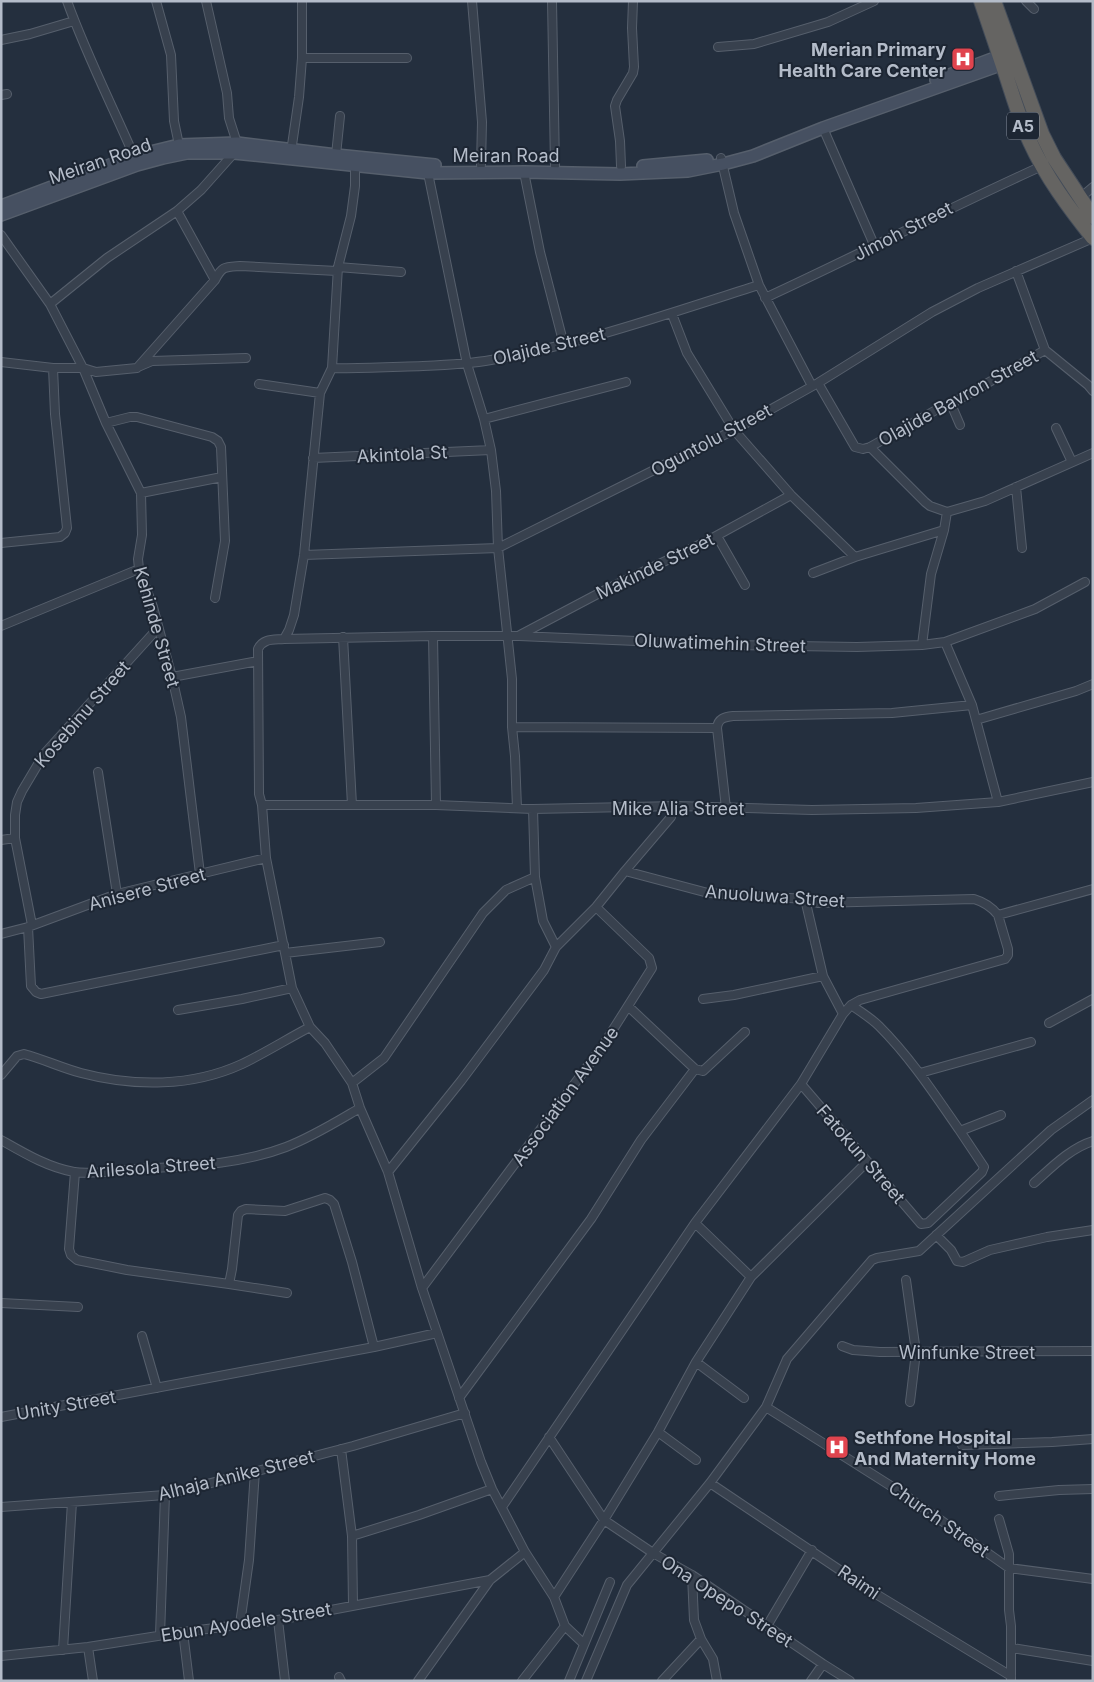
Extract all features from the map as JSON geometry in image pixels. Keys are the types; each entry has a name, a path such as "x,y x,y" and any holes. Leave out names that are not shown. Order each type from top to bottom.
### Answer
{"highway":[{"name":"A5","path":"980,1 1024,128 1042,166 1069,207 1093,238"},
{"name":"A5","path":"994,1 1042,134 1054,158 1093,216"}],"main road":[{"name":"Meiran Road","path":"1,206 134,156 179,145 236,148 291,154 355,166 428,172 620,174 687,167 752,156 1001,60"},
{"name":"Meiran Road","path":"722,161 1001,60"},
{"name":"Meiran Road","path":"1,215 137,165 163,158 236,148"},
{"name":"Meiran Road","path":"291,154 336,155 429,165 687,167"}],"street":[{"path":"67,1 86,52 112,104 134,156"},
{"path":"156,1 171,55 174,121 179,145"},
{"path":"50,304 107,258 177,211 201,190 236,148 227,93 206,1"},
{"path":"291,154 302,58 302,1"},
{"path":"472,1 482,122 481,165"},
{"path":"552,1 555,166"},
{"path":"621,166 615,106 633,74 633,1"},
{"path":"718,46 754,44 828,22 874,1"},
{"path":"1026,1 1034,9"},
{"path":"1,40 74,21"},
{"path":"302,58 406,58"},
{"path":"336,155 340,116"},
{"path":"823,128 875,247"},
{"path":"722,161 734,213 759,285 815,384"},
{"path":"284,639 290,630 294,615 304,555 320,393 332,368 338,269 351,216 355,186 355,166"},
{"name":"Jimoh Street","path":"765,298 875,247 955,205 1042,166"},
{"path":"428,172 466,364 484,419 491,450 496,491 498,548 506,637 512,679 512,727 517,808"},
{"path":"524,172 540,252 564,345"},
{"path":"1080,198 1093,187"},
{"path":"177,211 215,280"},
{"name":"Kehinde Street","path":"1,235 50,304 83,368 106,423 141,493 142,535 138,559 139,570 153,607 181,717 200,874"},
{"name":"Oguntolu Street","path":"304,555 498,548 734,430 815,384 932,312 978,288 1093,238"},
{"path":"137,368 215,280 221,269 227,266 401,272"},
{"path":"1016,271 1045,350 1093,391"},
{"name":"Olajide Street","path":"332,368 357,369 466,364 490,361 564,345 672,314 759,285"},
{"path":"672,314 687,353 734,430 791,494 855,557"},
{"name":"Olajide Bavron Street","path":"815,384 855,446 859,449 870,446 936,410 951,404 1045,350"},
{"path":"1,362 53,368 83,368 96,372 137,368 152,361 246,358"},
{"path":"1,544 60,536 65,533 67,528 55,414 53,368"},
{"path":"484,419 626,382"},
{"path":"259,384 320,393"},
{"path":"951,404 960,425"},
{"path":"106,423 137,417 212,437 218,441 220,447 225,541 215,598"},
{"path":"1056,428 1072,462"},
{"path":"870,446 925,502 946,512 985,501 1093,453"},
{"name":"Akintola St","path":"313,458 491,450"},
{"path":"141,493 222,478"},
{"path":"1016,487 1022,548"},
{"name":"Makinde Street","path":"519,636 608,589 717,536 791,494"},
{"path":"922,645 931,574 944,530 946,512"},
{"path":"813,573 855,557 944,530"},
{"path":"717,536 746,585"},
{"path":"1,626 139,570"},
{"name":"Oluwatimehin Street","path":"258,661 258,649 260,644 266,640 343,637 519,636 730,645 922,645 945,642 1035,609 1085,582"},
{"name":"Kosebinu Street","path":"158,628 44,754 32,771 17,802 14,838 30,926 31,986 36,992 41,994 285,949"},
{"path":"433,636 436,805"},
{"path":"343,637 352,805"},
{"path":"945,642 972,705 998,802"},
{"path":"172,676 258,661 258,794 262,806 266,858 292,988 310,1027 325,1043 352,1083 360,1108 388,1172 422,1288 492,1489 525,1552 554,1597 565,1626 584,1644"},
{"path":"976,720 1093,684"},
{"path":"726,808 717,728 717,723 723,718 733,716 892,712 972,705"},
{"path":"512,727 717,728"},
{"path":"98,772 117,894"},
{"name":"Mike Alia Street","path":"262,806 436,805 533,809 677,806 812,810 916,808 998,802 1093,782"},
{"path":"533,809 535,877 543,921 556,947"},
{"path":"388,1172 461,1081 538,978 556,947 596,907 672,817"},
{"path":"1,840 14,838"},
{"name":"Anisere Street","path":"1,934 30,926 117,894 266,858"},
{"name":"Anuoluwa Street","path":"625,871 708,893 805,900 818,903 974,900 984,902 998,914"},
{"path":"352,1083 384,1058 483,912 506,890 535,877"},
{"path":"502,1507 695,1223 801,1084 851,1005 860,1000 1005,959 1008,955 1008,950 998,914 1093,889"},
{"path":"805,900 822,976 844,1014"},
{"name":"Association Avenue","path":"422,1288 596,1055 629,1007 652,968 649,958 596,907"},
{"path":"285,949 380,942"},
{"path":"703,1000 822,976"},
{"path":"178,1010 292,988"},
{"path":"1049,1023 1093,999"},
{"path":"851,1005 877,1025 920,1073 960,1131 1001,1115"},
{"path":"629,1007 695,1069 703,1071 746,1032"},
{"path":"2,1071 17,1056 24,1054 79,1073 102,1078 149,1083 172,1081 209,1075 235,1067 310,1027"},
{"path":"920,1073 1031,1042"},
{"path":"459,1398 591,1219 641,1140 695,1069"},
{"name":"Fatokun Street","path":"801,1084 921,1224 924,1225 982,1172 984,1167 960,1131"},
{"path":"586,1681 627,1585 710,1483 766,1408 787,1359 872,1260 919,1251 1051,1130 1093,1100"},
{"name":"Arilesola Street","path":"1,1140 30,1156 75,1172 202,1165 235,1160 285,1147 360,1108"},
{"path":"1034,1184 1059,1160 1086,1144 1093,1142"},
{"path":"554,1597 658,1432 696,1362 751,1277 867,1162"},
{"path":"75,1172 68,1249 71,1256 77,1260 127,1270 286,1293"},
{"path":"229,1284 238,1215 241,1211 246,1209 285,1212 325,1198 330,1200 334,1204 352,1262 374,1347"},
{"path":"695,1223 751,1277"},
{"path":"936,1235 947,1246 957,1261 963,1262 990,1250 1047,1237 1093,1230"},
{"path":"906,1280 916,1352 910,1402"},
{"path":"1,1302 78,1307"},
{"name":"Unity Street","path":"1,1416 374,1347 437,1333"},
{"path":"142,1336 157,1388"},
{"name":"Winfunke Street","path":"842,1346 853,1350 880,1352 1093,1352"},
{"path":"696,1362 744,1398"},
{"name":"Church Street","path":"766,1408 902,1493 1009,1568"},
{"name":"Alhaja Anike Street","path":"1,1507 165,1495 341,1449 465,1412"},
{"path":"658,1432 696,1460"},
{"path":"549,1437 604,1520"},
{"path":"962,1445 1093,1439"},
{"path":"341,1449 352,1536 353,1605"},
{"path":"240,1624 249,1560 255,1471"},
{"name":"Raimi","path":"710,1483 870,1590 1011,1678"},
{"path":"352,1536 419,1516 492,1489"},
{"path":"999,1496 1059,1490 1093,1489"},
{"path":"160,1635 165,1495"},
{"path":"64,1650 72,1502"},
{"path":"999,1519 1007,1544 1009,1568 1009,1610 1012,1626 1011,1678"},
{"name":"Ona Opepo Street","path":"604,1520 652,1553 692,1575 850,1681"},
{"path":"767,1626 812,1550"},
{"path":"418,1681 490,1580 525,1552"},
{"path":"1009,1568 1093,1579"},
{"path":"692,1575 694,1620 701,1639 713,1659 717,1681"},
{"name":"Ebun Ayodele Street","path":"1,1656 64,1650 160,1635 278,1620 490,1580"},
{"path":"570,1681 610,1582"},
{"path":"278,1620 285,1681"},
{"path":"522,1681 565,1626"},
{"path":"183,1632 189,1681"},
{"path":"662,1681 701,1639"},
{"path":"88,1646 93,1681"},
{"path":"1012,1648 1093,1661"},
{"path":"811,1681 823,1664"}],"place":[{"name":"Merian Primary Health Care Center","path":"963,59"},
{"name":"Sethfone Hospital And Maternity Home","path":"837,1447"}]}
